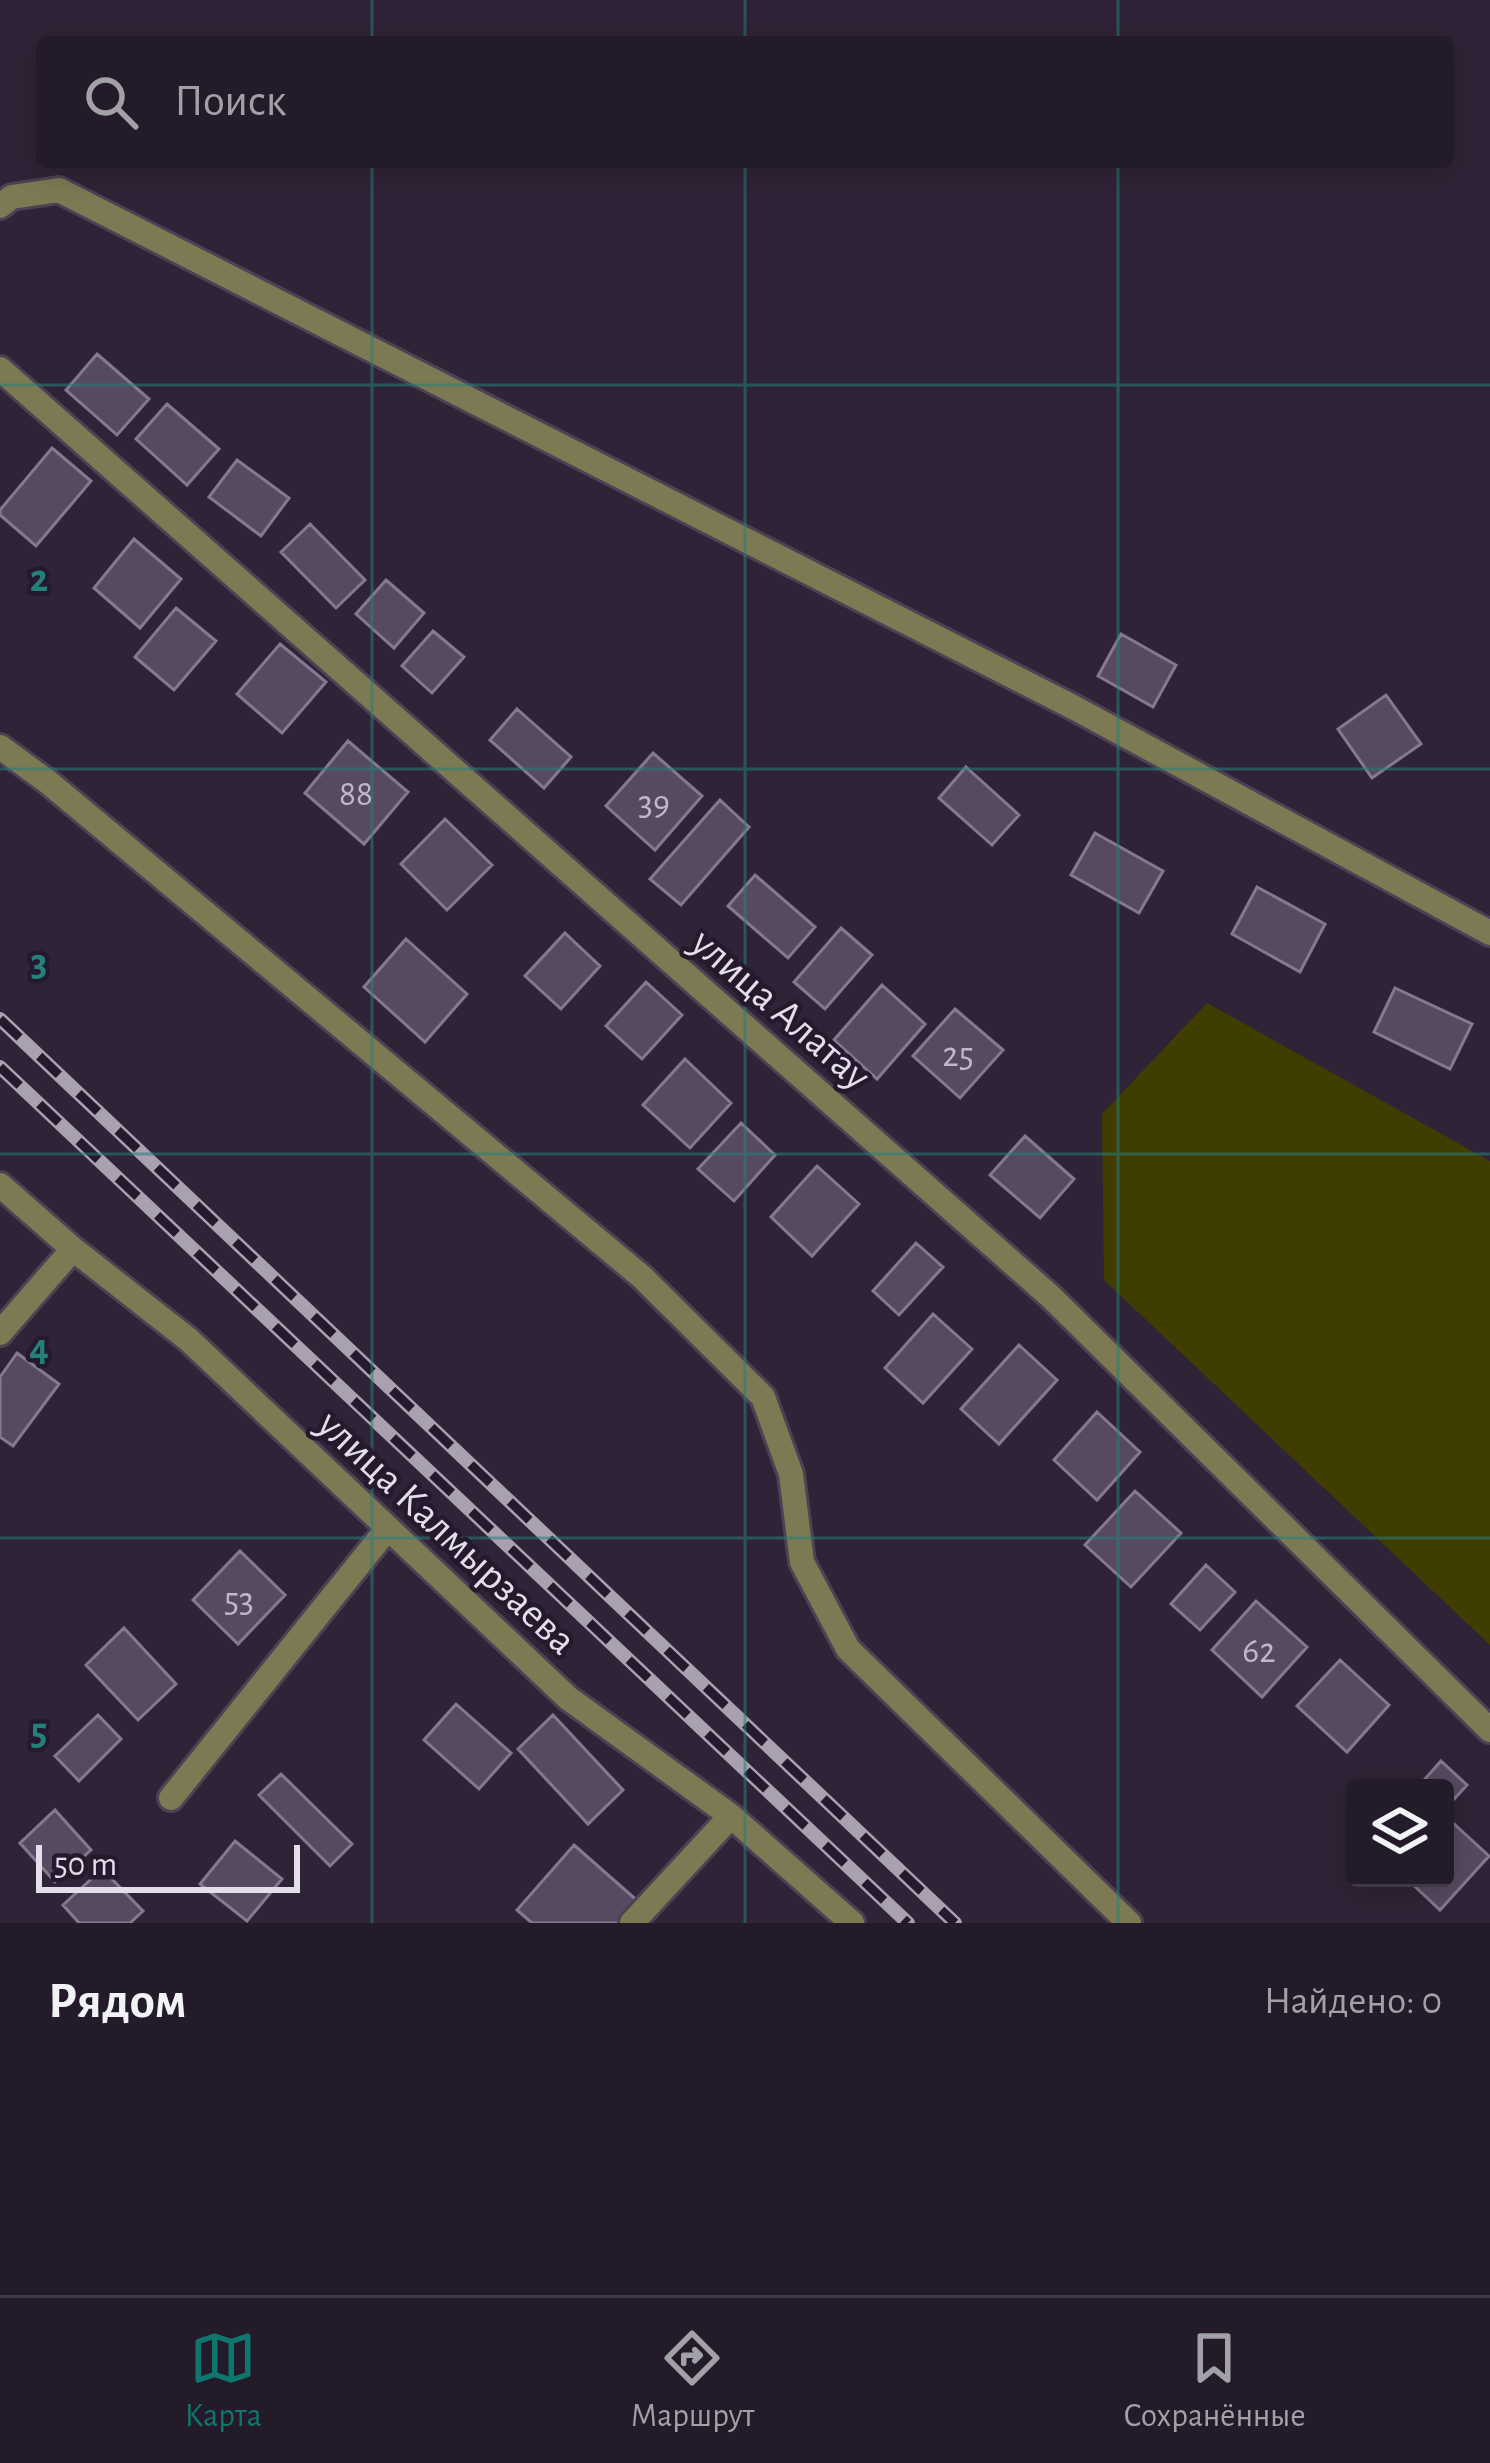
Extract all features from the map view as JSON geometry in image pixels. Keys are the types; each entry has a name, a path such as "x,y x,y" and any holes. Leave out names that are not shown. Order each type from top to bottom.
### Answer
{"street":[{"path":"0,206 12,197 59,190 1073,707 1490,933"},
{"name":"улица Алатау","path":"0,370 1051,1298 1490,1730"},
{"path":"0,747 642,1277 763,1397 791,1474 802,1562 848,1648 1129,1923"},
{"name":"улица Калмырзаева","path":"0,1185 189,1340 568,1698 731,1816 848,1921"},
{"path":"0,1333 73,1249"},
{"path":"171,1798 388,1528"},
{"path":"632,1923 731,1816"}],"shaded area":[{"path":"1207,1003 1490,1161 1490,1645 1104,1280 1102,1114"}],"building":[{"path":"97,354 149,399 117,435 66,390"},
{"path":"167,404 219,449 187,485 136,439"},
{"path":"52,448 91,481 36,546 0,510"},
{"path":"237,460 289,498 261,536 209,497"},
{"path":"310,524 365,580 336,608 281,552"},
{"path":"134,539 181,579 140,628 94,588"},
{"path":"386,580 424,613 394,648 356,614"},
{"path":"176,608 216,641 174,690 135,657"},
{"path":"433,631 464,657 432,693 402,666"},
{"path":"1121,634 1176,665 1153,707 1098,676"},
{"path":"280,644 326,682 282,733 237,694"},
{"path":"1386,695 1421,744 1372,778 1338,729"},
{"path":"517,709 571,757 544,788 490,740"},
{"path":"348,741 408,792 364,844 305,793"},
{"path":"653,753 702,796 655,850 606,806"},
{"path":"966,767 1019,815 992,845 939,798"},
{"path":"720,800 749,827 681,905 650,879"},
{"path":"445,819 492,865 447,910 401,864"},
{"path":"1095,833 1163,871 1139,913 1071,875"},
{"path":"755,875 815,927 788,958 728,906"},
{"path":"1257,887 1325,924 1300,972 1232,934"},
{"path":"841,928 872,955 825,1009 794,982"},
{"path":"565,933 600,966 561,1009 525,976"},
{"path":"406,939 467,994 425,1042 364,987"},
{"path":"646,982 682,1015 642,1059 606,1026"},
{"path":"882,985 925,1024 877,1079 834,1040"},
{"path":"1395,988 1472,1024 1450,1069 1374,1032"},
{"path":"955,1009 1003,1050 960,1098 913,1056"},
{"path":"685,1059 731,1103 690,1148 643,1105"},
{"path":"741,1123 775,1155 734,1201 698,1169"},
{"path":"1025,1136 1074,1179 1040,1218 990,1175"},
{"path":"817,1166 859,1204 812,1256 771,1217"},
{"path":"916,1243 943,1267 899,1315 873,1291"},
{"path":"933,1314 972,1349 923,1403 885,1368"},
{"path":"1019,1345 1057,1380 999,1444 961,1409"},
{"path":"17,1353 59,1384 13,1446 0,1437 0,1377"},
{"path":"1097,1412 1140,1452 1097,1500 1054,1460"},
{"path":"1135,1491 1181,1533 1131,1587 1085,1545"},
{"path":"240,1551 285,1595 238,1644 193,1600"},
{"path":"1206,1565 1235,1592 1200,1630 1171,1604"},
{"path":"1256,1601 1307,1647 1262,1697 1212,1650"},
{"path":"124,1628 176,1684 138,1720 86,1665"},
{"path":"1340,1660 1389,1705 1347,1752 1297,1706"},
{"path":"456,1704 511,1753 479,1789 424,1740"},
{"path":"98,1715 121,1739 79,1781 55,1756"},
{"path":"553,1715 623,1790 588,1824 518,1749"},
{"path":"1441,1761 1467,1785 1454,1799 1454,1779 1425,1779"},
{"path":"281,1774 352,1844 330,1866 259,1795"},
{"path":"55,1810 91,1850 55,1882 20,1843"},
{"path":"1454,1824 1489,1856 1440,1910 1416,1887 1454,1887"},
{"path":"235,1841 282,1879 247,1921 200,1884"},
{"path":"574,1845 641,1904 624,1923 532,1923 517,1910"},
{"path":"102,1869 143,1911 130,1923 79,1923 63,1905"}],"railway":[{"path":"0,1019 955,1923"},
{"path":"0,1067 908,1923"}]}
